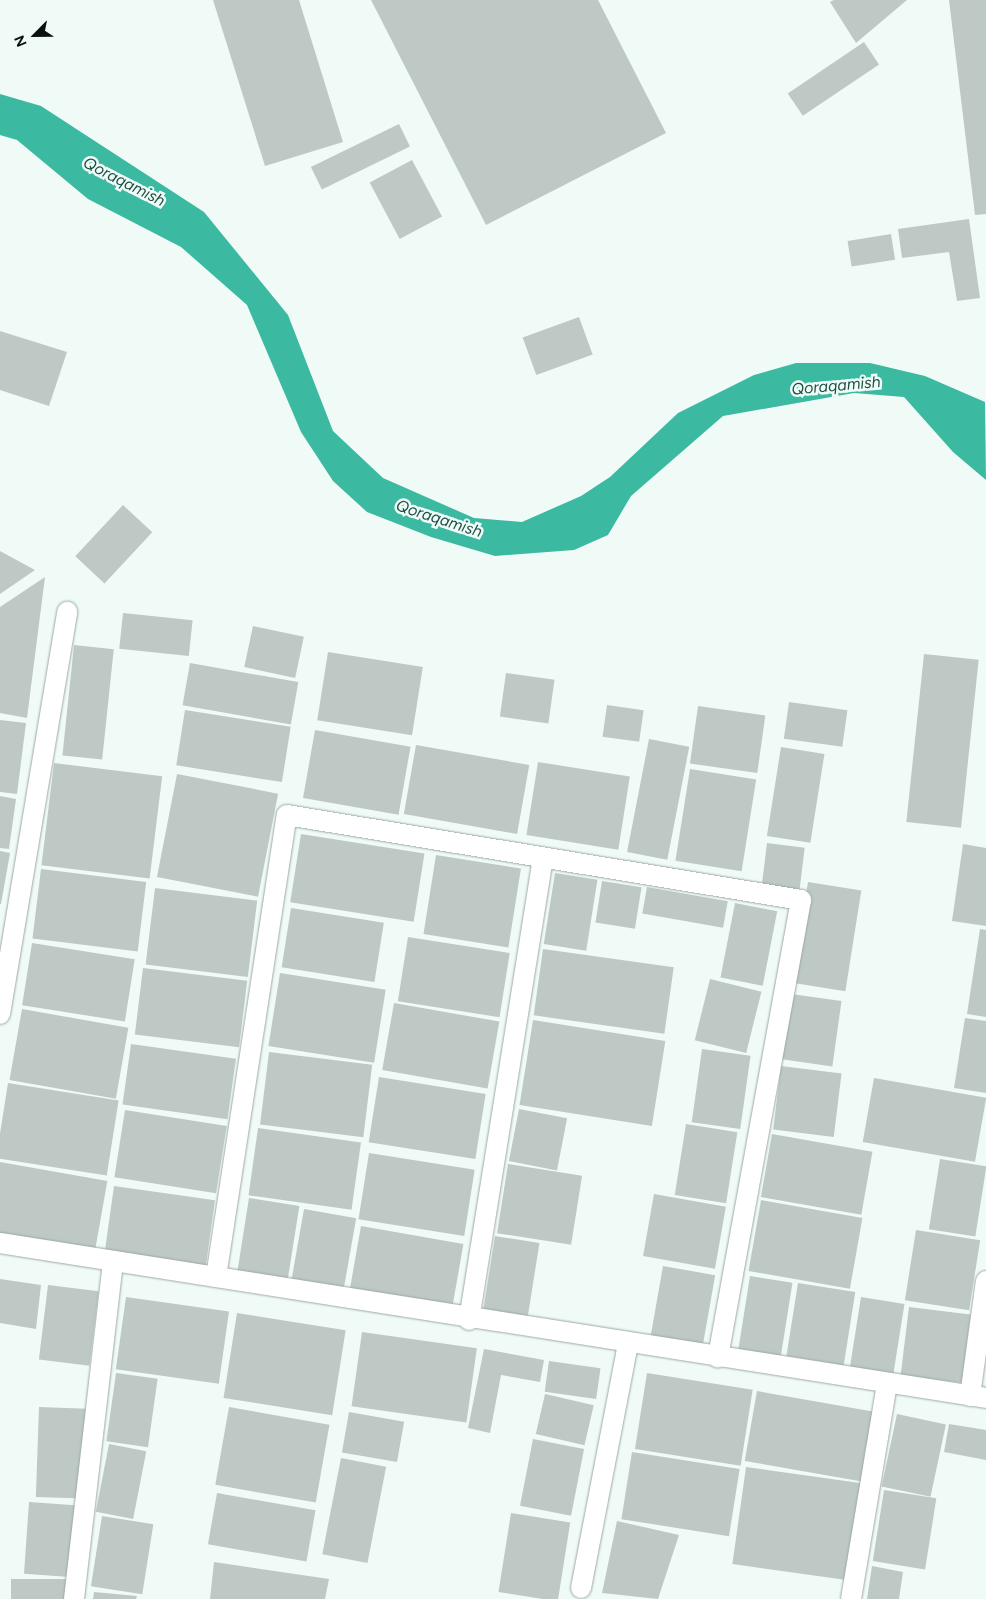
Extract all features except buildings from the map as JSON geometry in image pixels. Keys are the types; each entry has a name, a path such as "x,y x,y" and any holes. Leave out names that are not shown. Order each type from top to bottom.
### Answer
{"street":[{"path":"0,1014 67,612"},
{"path":"216,1277 287,815 801,900 718,1358"},
{"path":"469,1320 543,858"},
{"path":"0,1243 112,1263 216,1277 469,1320 978,1397 986,1281"},
{"path":"74,1599 112,1263"},
{"path":"581,1588 628,1344"},
{"path":"851,1599 887,1384"}],"water":[{"name":"Qoraqamish","path":"0,94 41,106 204,212 288,315 333,431 383,478 474,518 522,522 581,496 610,477 678,413 754,375 796,363 870,363 925,376 985,402 986,480 953,452 904,397 854,393 723,416 631,496 608,535 574,550 495,556 431,537 367,512 333,481 301,432 247,305 181,247 88,199 17,140 0,135"}]}
